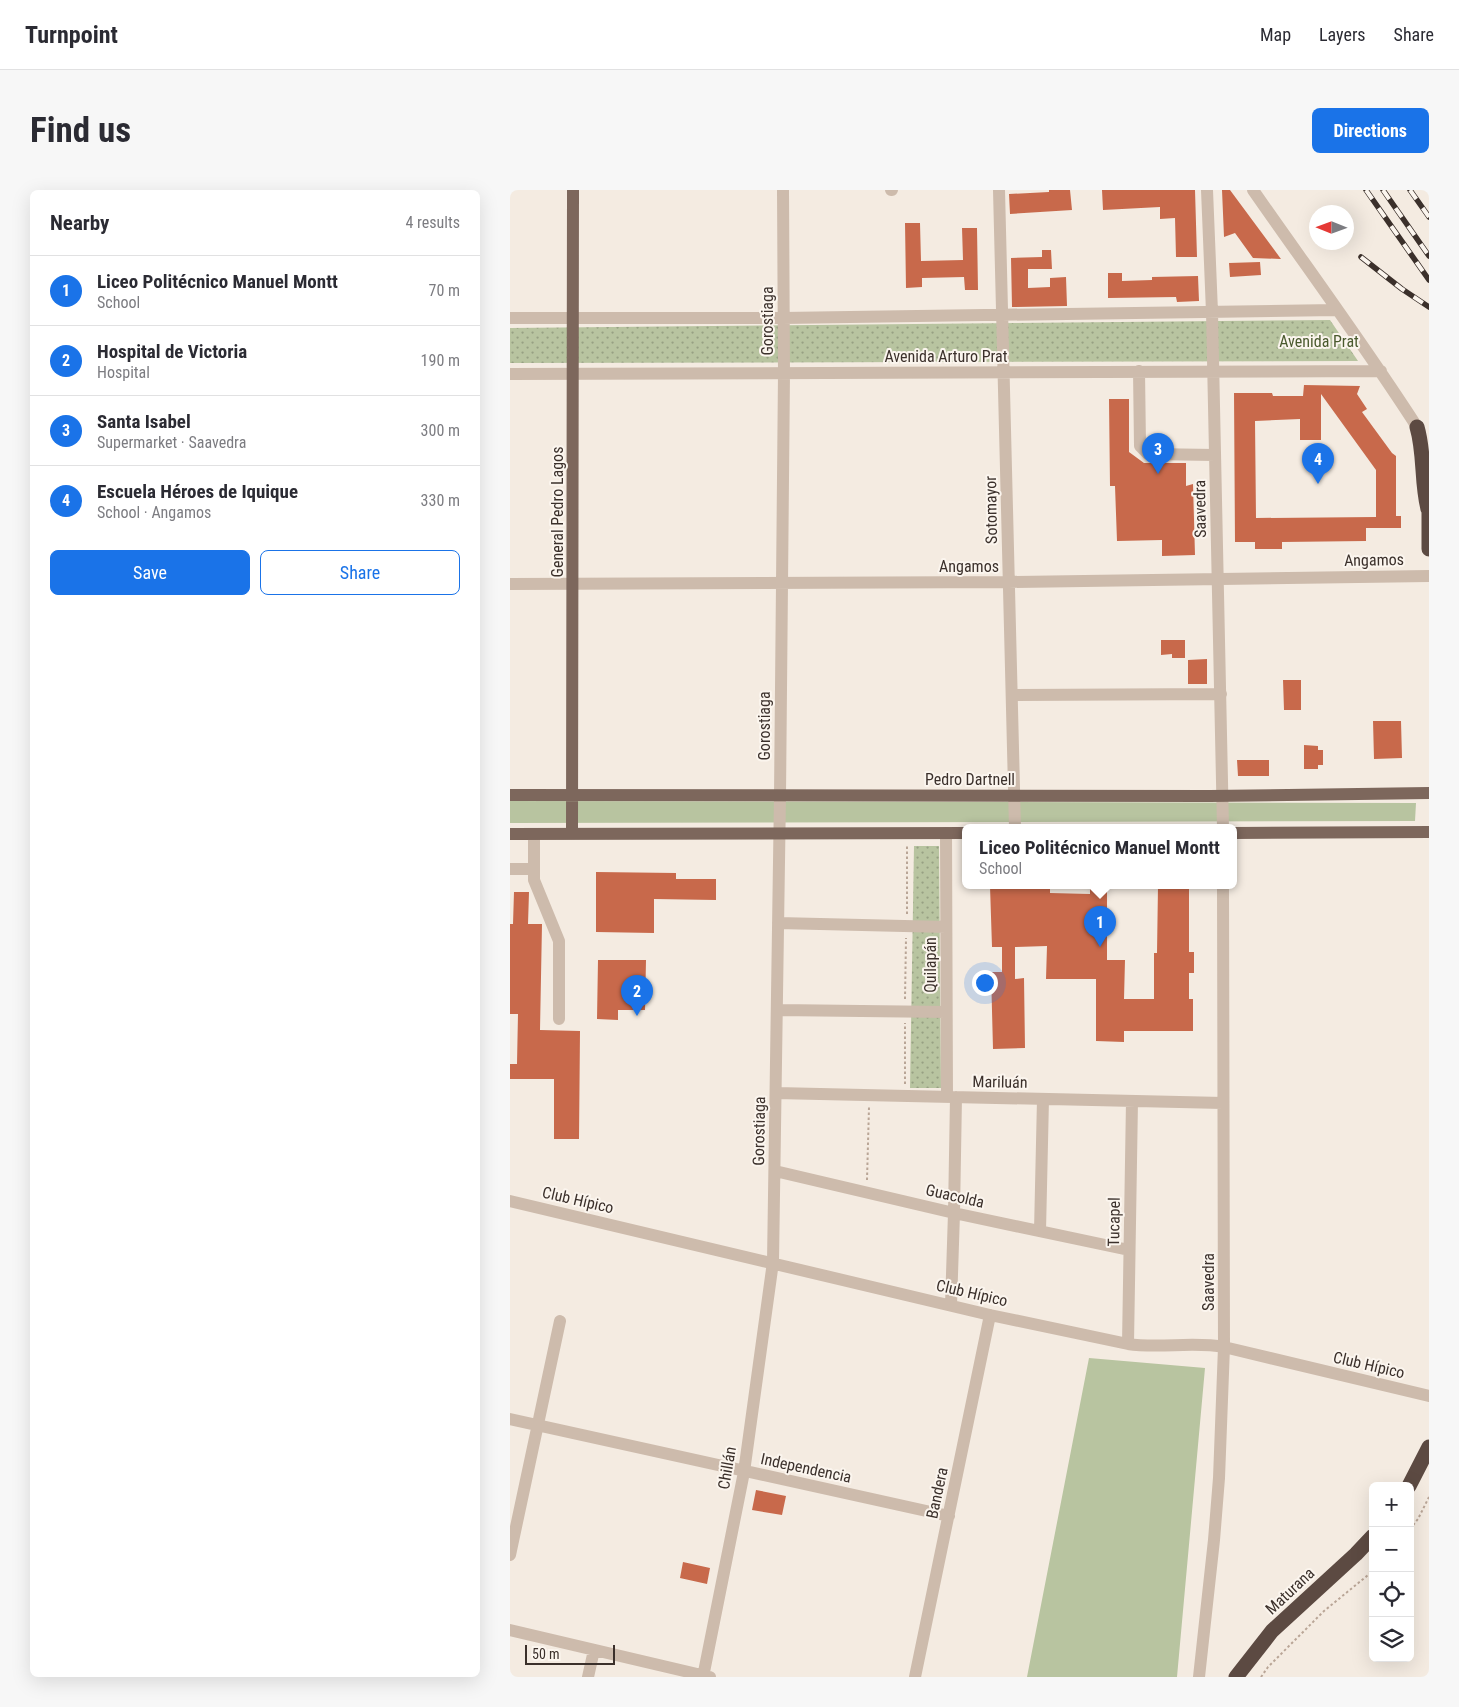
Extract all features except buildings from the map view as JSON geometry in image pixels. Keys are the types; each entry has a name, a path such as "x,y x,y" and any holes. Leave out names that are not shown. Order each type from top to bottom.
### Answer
{"highway":[{"path":"1423,430 1429,444"},
{"path":"1423,430 1421,447 1428,510 1429,549"},
{"path":"1428,510 1429,503"},
{"path":"1411,1482 1429,1448"},
{"name":"Maturana","path":"1236,1677 1272,1631 1369,1540"}],"main road":[{"name":"General Pedro Lagos","path":"572,834 573,190"},
{"name":"Pedro Dartnell","path":"510,795 1223,796 1429,793"},
{"path":"1237,833 1429,832"},
{"path":"510,834 962,833"}],"street":[{"name":"Gorostiaga","path":"773,1262 784,373 783,190"},
{"name":"Sotomayor","path":"999,190 1015,824"},
{"name":"Saavedra","path":"1207,190 1212,312 1223,824"},
{"path":"1253,190 1336,310 1423,430"},
{"path":"510,318 1002,316 1336,310"},
{"path":"1139,371 1140,446 1148,454 1215,454"},
{"name":"Avenida Arturo Prat","path":"510,374 1381,371"},
{"name":"Angamos","path":"510,584 781,584 1429,576"},
{"path":"1012,695 1221,694"},
{"name":"Quilapán","path":"946,833 946,1012 951,1097 954,1213 951,1305"},
{"path":"534,834 534,880 559,941 559,1019"},
{"path":"510,869 533,869"},
{"name":"Saavedra","path":"1199,1677 1219,1478 1224,1347 1223,889"},
{"path":"778,923 946,927"},
{"path":"777,1010 946,1012"},
{"name":"Mariluán","path":"776,1093 1223,1103"},
{"path":"1040,1231 1043,1099"},
{"name":"Tucapel","path":"1128,1344 1132,1101"},
{"name":"Guacolda","path":"774,1170 954,1213 1130,1250"},
{"name":"Club Hípico","path":"510,1201 990,1315 1138,1346 1210,1344 1429,1396"},
{"name":"Chillán","path":"706,1676 744,1472 773,1262"},
{"name":"Bandera","path":"915,1677 990,1315"},
{"path":"510,1555 560,1321"},
{"name":"Independencia","path":"510,1420 949,1516"},
{"path":"510,1630 706,1676"},
{"path":"588,1677 594,1650"}],"path":[{"path":"904,1096 908,833"},
{"path":"867,1192 869,1095"},
{"path":"1412,1527 1418,1519 1429,1497"},
{"path":"1261,1677 1268,1667 1324,1611 1372,1572"}],"green space":[{"name":"Avenida Prat","path":"1330,320 1358,361 510,363 510,328"},
{"path":"510,801 1416,803 1415,821 510,823"},
{"path":"914,846 939,846 941,1088 910,1088"},
{"path":"1089,1358 1205,1368 1177,1677 1027,1677"}],"railway":[{"path":"1366,190 1429,280"},
{"path":"1383,190 1429,256"},
{"path":"1410,190 1429,217"},
{"path":"1361,257 1429,307"}],"place":[{"name":"Santa Isabel","path":"1158,474"},
{"name":"Escuela Héroes de Iquique","path":"1318,484"},
{"name":"Liceo Politécnico Manuel Montt","path":"1100,947"},
{"name":"Hospital de Victoria","path":"637,1016"}]}
